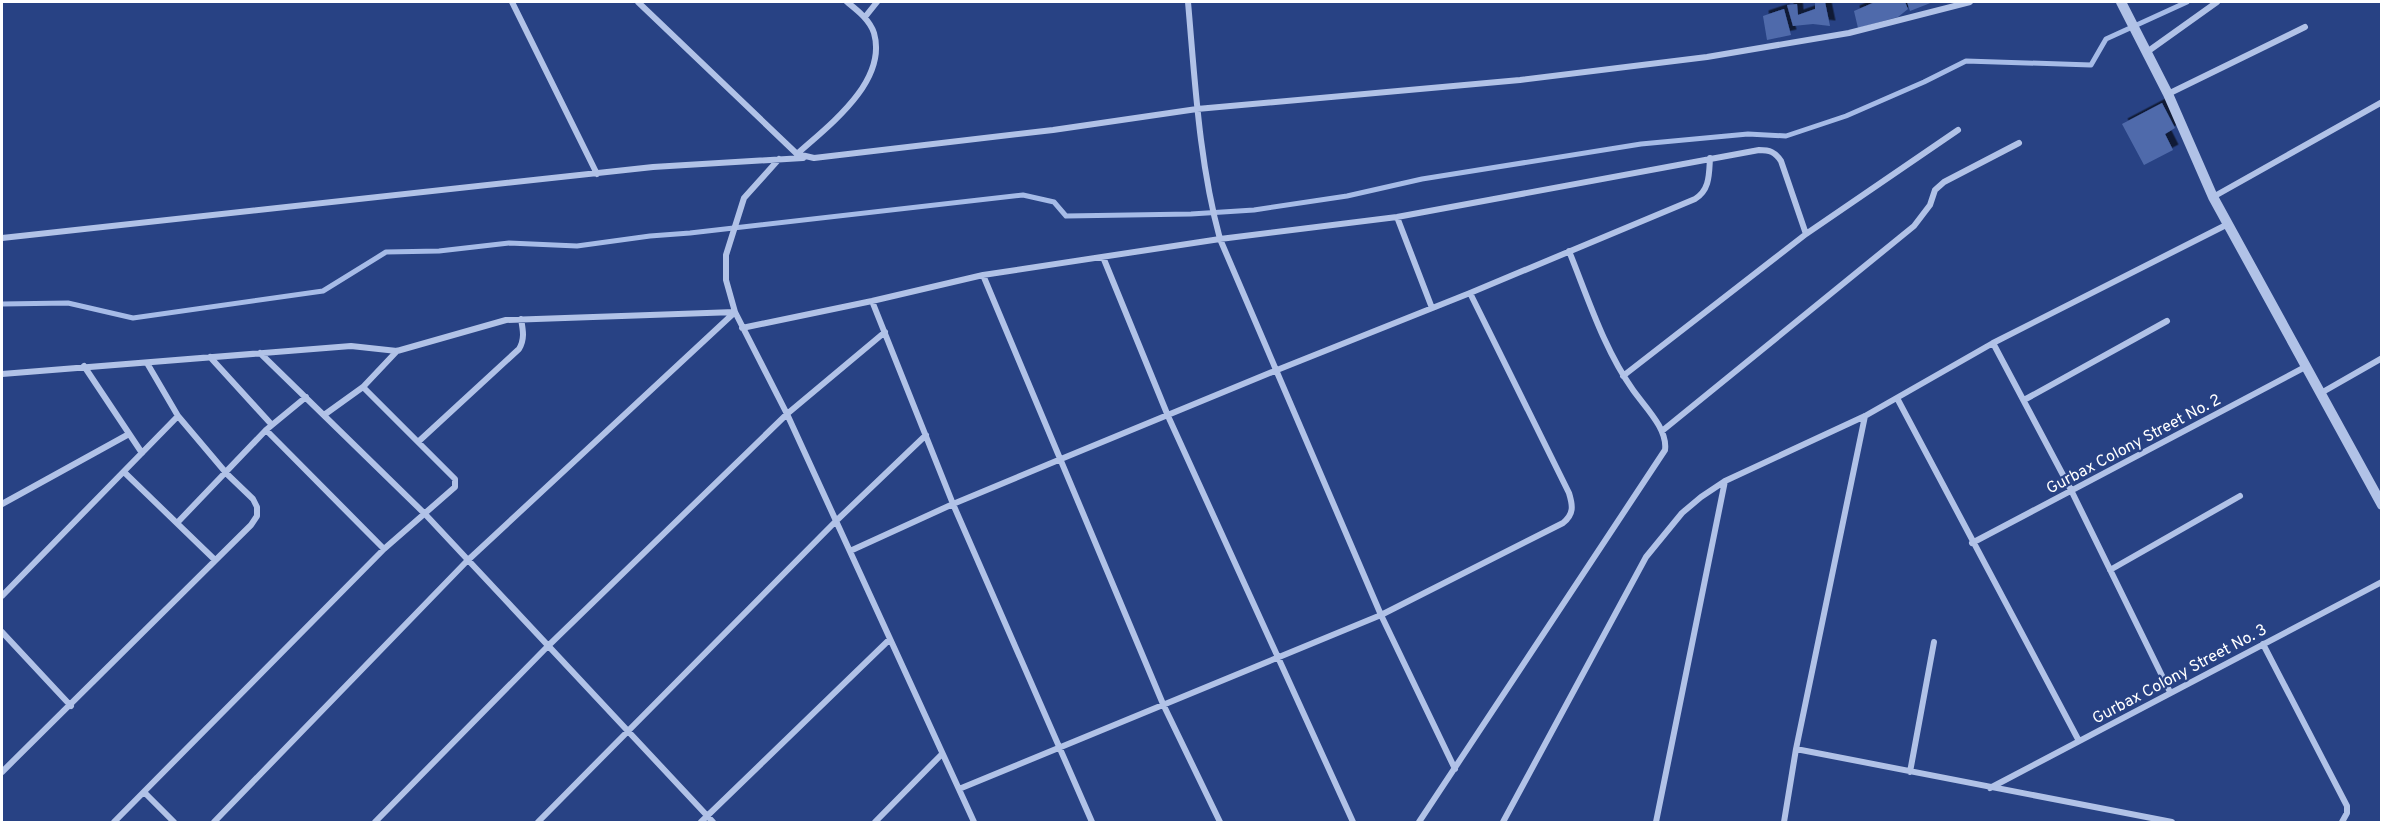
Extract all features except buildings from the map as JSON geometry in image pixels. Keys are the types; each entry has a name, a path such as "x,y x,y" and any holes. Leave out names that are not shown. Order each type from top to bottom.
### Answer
{"street":[{"path":"512,2 597,174"},
{"path":"638,2 797,154 806,158"},
{"path":"797,154 853,102 867,82 874,59 874,34 865,17 847,2"},
{"path":"865,17 877,2"},
{"path":"1188,2 1197,108 1207,179 1220,239 1382,615 1455,769"},
{"path":"2,238 653,167 806,158 977,140 1197,108 1520,80 1719,56 1849,33 1970,2"},
{"path":"2121,2 2168,94 2213,197 2382,505"},
{"path":"2145,48 2217,2"},
{"path":"2168,94 2305,27"},
{"path":"2213,197 2382,102"},
{"path":"1623,376 1806,234 1958,130"},
{"path":"1662,431 1914,226 1930,205 1935,190 2019,143"},
{"path":"742,328 983,275 1220,239 1396,218 1759,150 1769,150 1781,161 1806,234"},
{"path":"850,551 953,504 1470,293 1702,195 1707,184 1710,158"},
{"path":"779,159 744,198 726,255 726,280 735,312 787,414 974,822"},
{"path":"1396,218 1432,308"},
{"path":"1503,822 1646,557 1663,533 1682,513 1725,481 1865,416 1993,343 2228,224"},
{"path":"1419,822 1665,450 1666,442 1662,431 1623,376 1611,354 1569,251"},
{"path":"1103,257 1168,416 1353,822"},
{"path":"983,275 1163,704 1220,822"},
{"path":"959,789 1382,615 1563,523 1571,516 1572,504 1569,493 1470,293"},
{"path":"872,301 953,504 1092,822"},
{"path":"2,374 351,346 397,351 495,322 521,319 735,312"},
{"path":"214,822 467,561 735,312"},
{"path":"418,442 519,349 524,334 521,319"},
{"path":"2024,400 2167,321"},
{"path":"375,822 547,647 787,414 885,332"},
{"path":"1993,343 2071,490 2170,692"},
{"path":"324,415 363,387 397,351"},
{"path":"260,352 425,514 713,822"},
{"path":"210,357 269,428 384,549"},
{"path":"2321,393 2382,358"},
{"path":"2,772 251,525 257,516 257,507 253,499 227,474 178,416 147,363"},
{"path":"84,366 142,453"},
{"name":"Gurbax Colony Street No. 2","path":"1972,543 2307,366"},
{"path":"114,822 384,549 455,486 455,479 363,387"},
{"path":"177,523 227,474 269,428 306,397"},
{"path":"1896,398 2079,741"},
{"path":"2,596 178,416"},
{"path":"1784,822 1796,749 1865,416"},
{"path":"2,504 129,434"},
{"path":"538,822 835,522 926,435"},
{"path":"124,472 215,560"},
{"path":"1656,822 1725,481"},
{"path":"2110,570 2240,496"},
{"name":"Gurbax Colony Street No. 3","path":"1990,788 2382,582"},
{"path":"2,632 70,706"},
{"path":"701,822 890,639"},
{"path":"1910,772 1934,642"},
{"path":"2263,644 2347,806 2347,813 2342,822"},
{"path":"1796,749 2172,822"},
{"path":"875,822 942,753"},
{"path":"144,792 174,822"}],"waterway":[{"path":"2,304 68,303 133,318 323,291 386,252 439,251 509,243 577,246 1023,195 1054,202 1066,216 1191,214 1254,210 1347,196 1422,179 1641,144 1748,134 1786,136 1846,116 1966,61 2091,65 2106,39 2187,2"}]}
